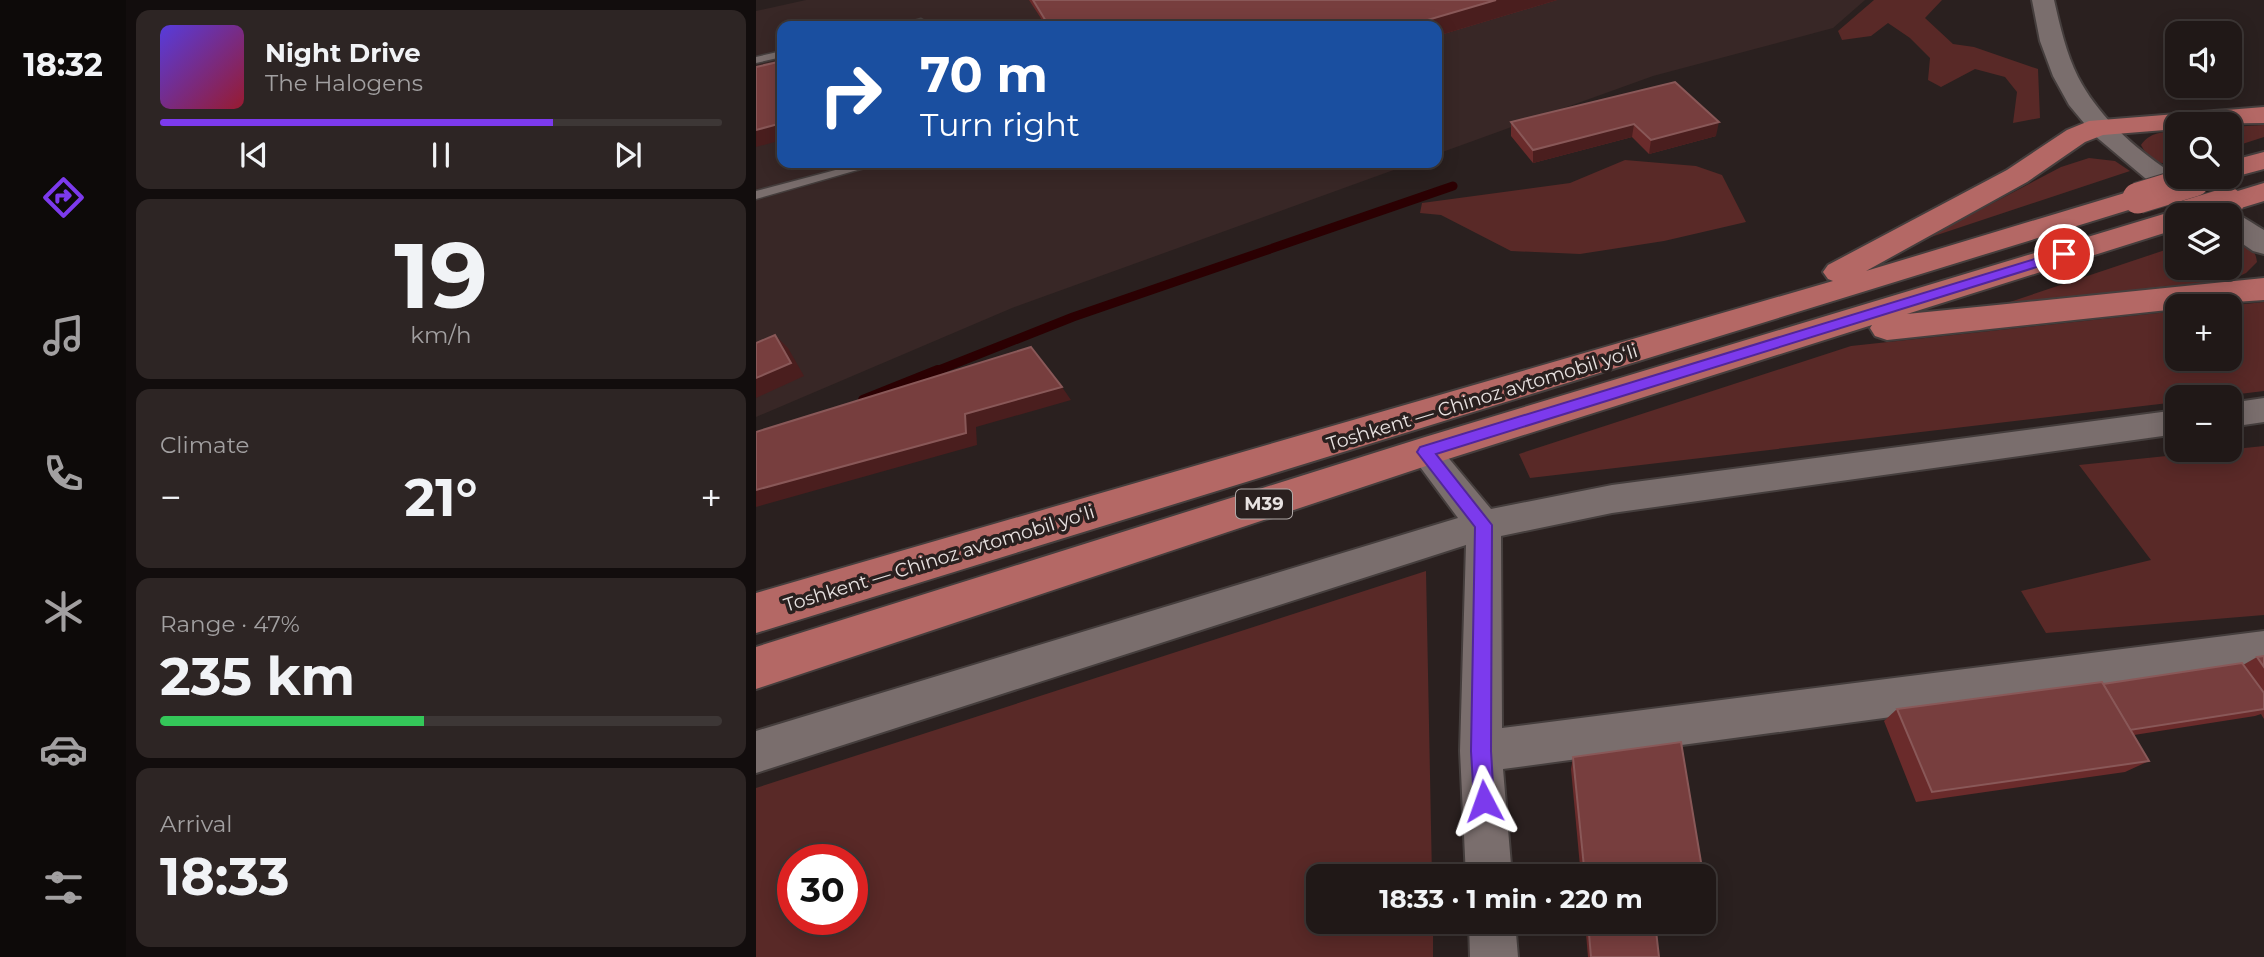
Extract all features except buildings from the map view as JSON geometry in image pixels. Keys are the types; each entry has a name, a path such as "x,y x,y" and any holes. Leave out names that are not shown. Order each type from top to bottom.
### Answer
{"highway":[{"path":"1765,330 2087,131 2264,115"},
{"path":"2242,166 2264,160"},
{"name":"Toshkent — Chinoz avtomobil yoʻli","path":"756,668 1425,452 2168,189"},
{"name":"Toshkent — Chinoz avtomobil yoʻli","path":"2242,204 2264,192"},
{"name":"Toshkent — Chinoz avtomobil yoʻli","path":"756,612 1765,330 2165,222"},
{"path":"1765,330 2029,315 2264,289"}],"main road":[{"path":"2043,0 2051,40 2087,131 2209,203"},
{"path":"2242,226 2264,244"}],"street":[{"path":"2242,413 2264,410"},
{"path":"756,752 1484,525 1612,499 2165,424"},
{"path":"1425,452 1484,525 1481,751 1488,864"},
{"path":"1481,751 2264,649"},
{"path":"1493,934 1494,957"}],"lane":[{"path":"756,61 777,55"},
{"path":"756,195 857,168"}],"shaded area":[{"path":"806,0 1865,0 1833,28 1653,76 1442,152 1442,21 777,21 777,168 1399,168 1012,308 756,417 756,11"},
{"path":"1874,0 1942,0 1925,18 1953,44 1974,47 2038,69 2040,118 2013,123 2017,92 2005,77 1975,69 1941,87 1928,80 1930,58 1910,38 1888,23 1871,36 1842,40 1838,31"},
{"path":"2264,125 2264,137 2242,144 2242,126"},
{"path":"2165,132 2165,164 2147,154 2141,145 2153,135"},
{"path":"2089,158 2115,161 2130,171 1925,239 2061,167"},
{"path":"1625,160 1696,166 1722,175 1746,222 1664,241 1580,254 1511,251 1441,215 1420,213 1422,203 1570,183"},
{"path":"2242,239 2251,247 2257,262 2242,275"},
{"path":"2165,250 2165,280 2231,280 2229,281 1974,314"},
{"path":"2264,302 2264,391 2242,394 2242,385 2165,385 2165,403 1530,478 1519,454 1851,346 2165,312 2165,371 2242,371 2242,304"},
{"path":"2264,446 2264,615 2046,633 2021,591 2151,560 2079,465 2165,456 2165,462 2242,462 2242,448"},
{"path":"1426,571 1432,864 1306,864 1306,934 1433,934 1433,957 756,957 756,788"}],"waterway":[{"path":"934,372 1073,317 1453,186"},
{"path":"863,400 938,370"}],"route":[{"path":"1484,801 1481,751 1484,525 1425,452 2064,254"}]}
